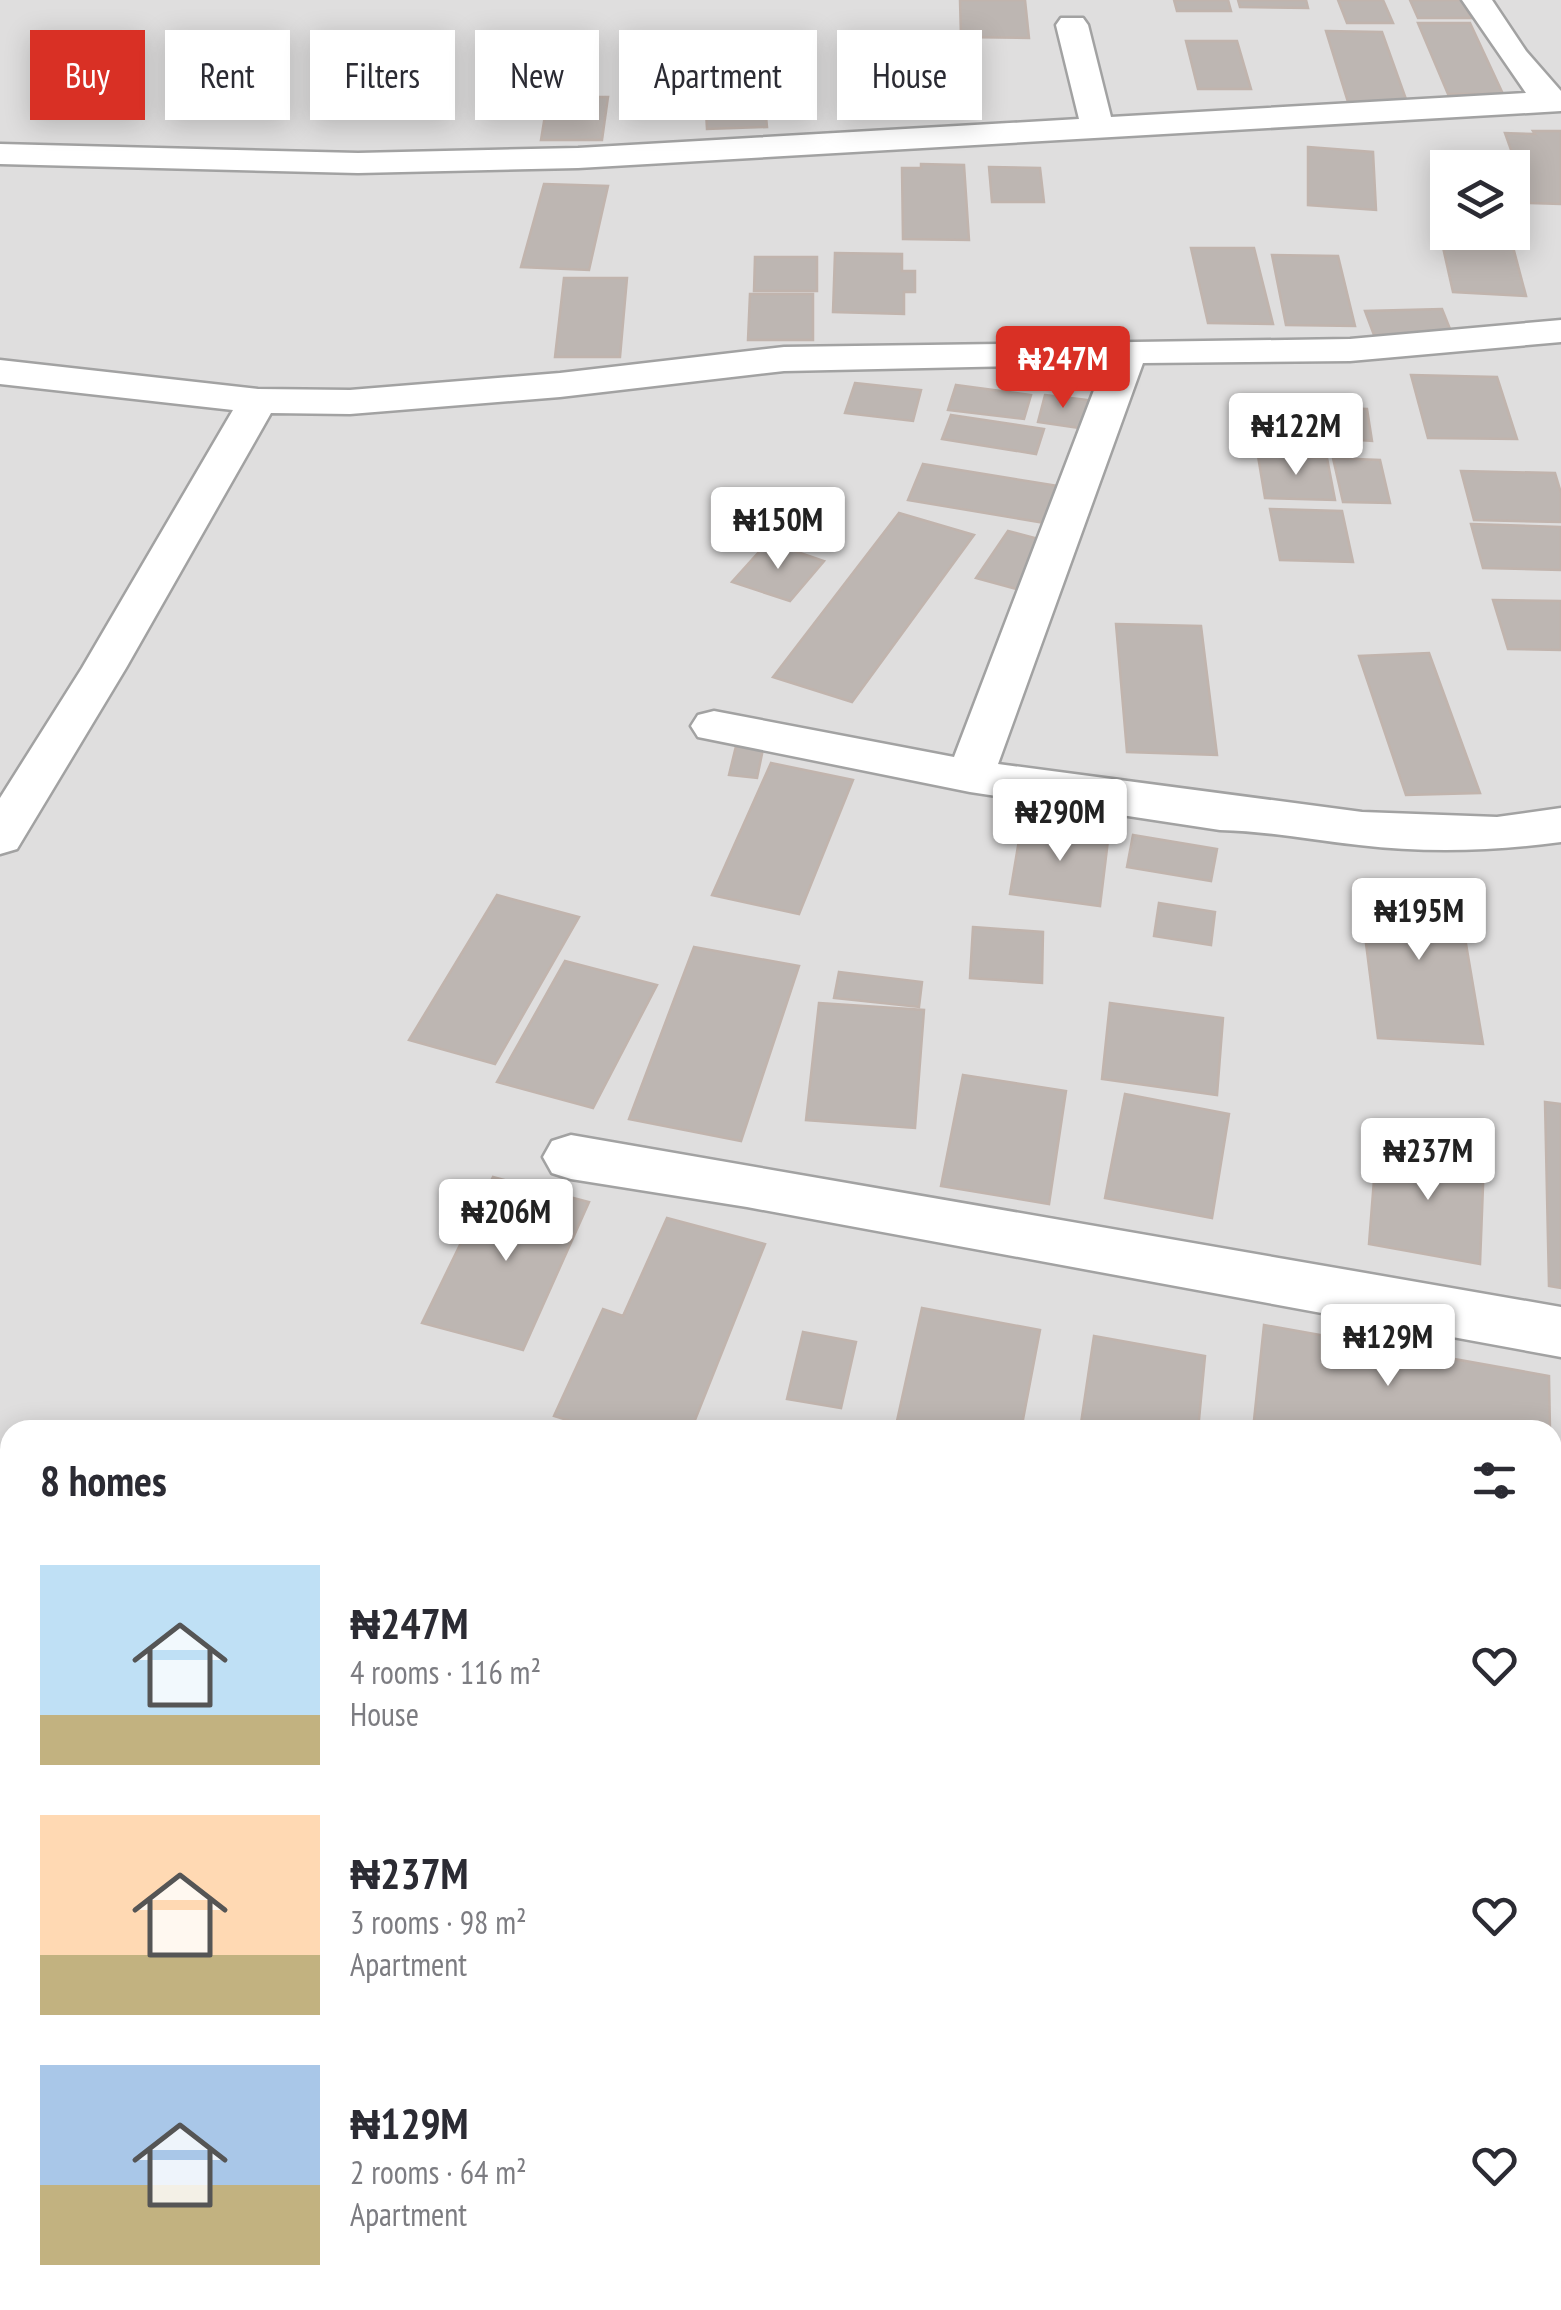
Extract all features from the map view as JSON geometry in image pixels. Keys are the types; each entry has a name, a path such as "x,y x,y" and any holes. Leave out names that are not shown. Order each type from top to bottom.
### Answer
{"street":[{"path":"1476,0 1514,58 1556,101"},
{"path":"1072,25 1098,130"},
{"path":"0,154 358,163 578,158 1556,101"},
{"path":"0,372 258,401 418,398 784,359 1366,349 1561,332"},
{"path":"970,776 1128,352"},
{"path":"0,838 104,668 258,401"},
{"path":"714,726 970,776 1220,813 1260,814 1362,828 1497,834 1561,825"},
{"path":"571,1157 747,1185 1561,1332"}],"shaded area":[{"path":"0,0 1561,0 1561,1420 0,1420"}],"building":[{"path":"960,0 1025,0 1029,38 982,37 982,30 961,30"},
{"path":"1174,0 1228,0 1231,11 1177,11"},
{"path":"1238,0 1306,0 1308,8 1240,7"},
{"path":"1338,0 1383,0 1393,23 1347,23"},
{"path":"1410,0 1462,0 1471,18 1418,18"},
{"path":"1418,23 1470,23 1503,94 1448,94"},
{"path":"1326,31 1382,32 1407,102 1348,102"},
{"path":"1186,41 1237,41 1251,89 1198,89"},
{"path":"599,97 608,97 602,140 541,140 544,120 599,120"},
{"path":"706,120 766,120 767,127 707,129"},
{"path":"1533,131 1561,131 1561,204 1530,203 1530,150 1511,150 1505,133 1535,134"},
{"path":"1308,147 1373,152 1376,210 1308,205"},
{"path":"921,164 964,165 969,240 903,239 902,168 921,168"},
{"path":"989,167 1040,168 1044,202 992,202"},
{"path":"544,184 608,186 589,270 521,267"},
{"path":"1191,248 1254,248 1273,324 1208,323"},
{"path":"1444,250 1514,250 1526,296 1453,292"},
{"path":"835,253 902,254 902,271 915,271 915,292 904,292 904,314 833,312"},
{"path":"1272,255 1338,256 1355,326 1286,325"},
{"path":"755,257 817,257 817,291 754,291"},
{"path":"564,278 627,278 620,357 555,357"},
{"path":"750,294 813,294 813,340 748,340"},
{"path":"1442,309 1452,334 1374,335 1365,311"},
{"path":"1411,375 1497,377 1517,439 1428,438"},
{"path":"855,383 921,390 913,421 845,413"},
{"path":"956,385 1031,395 1024,419 948,410"},
{"path":"1045,395 1088,400 1080,428 1038,422"},
{"path":"1286,395 1335,398 1336,439 1288,436"},
{"path":"1341,408 1367,409 1372,441 1345,439"},
{"path":"951,415 1044,429 1036,454 942,439"},
{"path":"1258,456 1327,458 1335,500 1265,498"},
{"path":"1333,458 1380,460 1390,503 1343,502"},
{"path":"923,464 1058,486 1045,523 908,500"},
{"path":"1461,471 1555,473 1561,493 1561,522 1474,520"},
{"path":"1270,509 1342,511 1353,562 1280,560"},
{"path":"899,513 974,535 852,702 773,677"},
{"path":"1471,524 1561,527 1561,570 1483,568"},
{"path":"1008,531 1050,542 1020,590 976,578"},
{"path":"768,542 824,561 790,601 732,582"},
{"path":"1493,600 1561,601 1561,650 1508,649"},
{"path":"1116,624 1201,626 1217,755 1127,752"},
{"path":"1429,653 1480,793 1406,795 1359,656"},
{"path":"736,746 763,749 757,778 729,775"},
{"path":"771,763 853,780 799,914 712,895"},
{"path":"1022,822 1109,832 1100,906 1010,894"},
{"path":"1133,835 1217,849 1211,881 1127,867"},
{"path":"1358,880 1456,885 1483,1044 1378,1038"},
{"path":"497,895 579,917 495,1064 409,1040"},
{"path":"1159,903 1215,912 1211,945 1154,936"},
{"path":"973,927 1043,932 1042,983 970,978"},
{"path":"694,947 799,966 741,1141 629,1119"},
{"path":"565,961 657,985 593,1108 497,1082"},
{"path":"839,972 922,982 919,1007 834,998"},
{"path":"819,1003 924,1010 915,1128 806,1120"},
{"path":"1110,1003 1223,1018 1217,1095 1102,1079"},
{"path":"963,1075 1066,1091 1049,1204 941,1186"},
{"path":"1125,1094 1229,1114 1212,1218 1105,1198"},
{"path":"1545,1102 1561,1104 1561,1288 1549,1286"},
{"path":"1377,1141 1484,1160 1480,1264 1369,1244"},
{"path":"493,1177 589,1202 523,1350 422,1323"},
{"path":"667,1218 765,1244 695,1420 567,1420 554,1416 603,1309 623,1316"},
{"path":"922,1308 1040,1330 1023,1420 897,1420"},
{"path":"1264,1325 1549,1376 1550,1420 1254,1420"},
{"path":"803,1332 856,1342 841,1408 787,1399"},
{"path":"1094,1336 1205,1356 1199,1420 1081,1420"}]}
